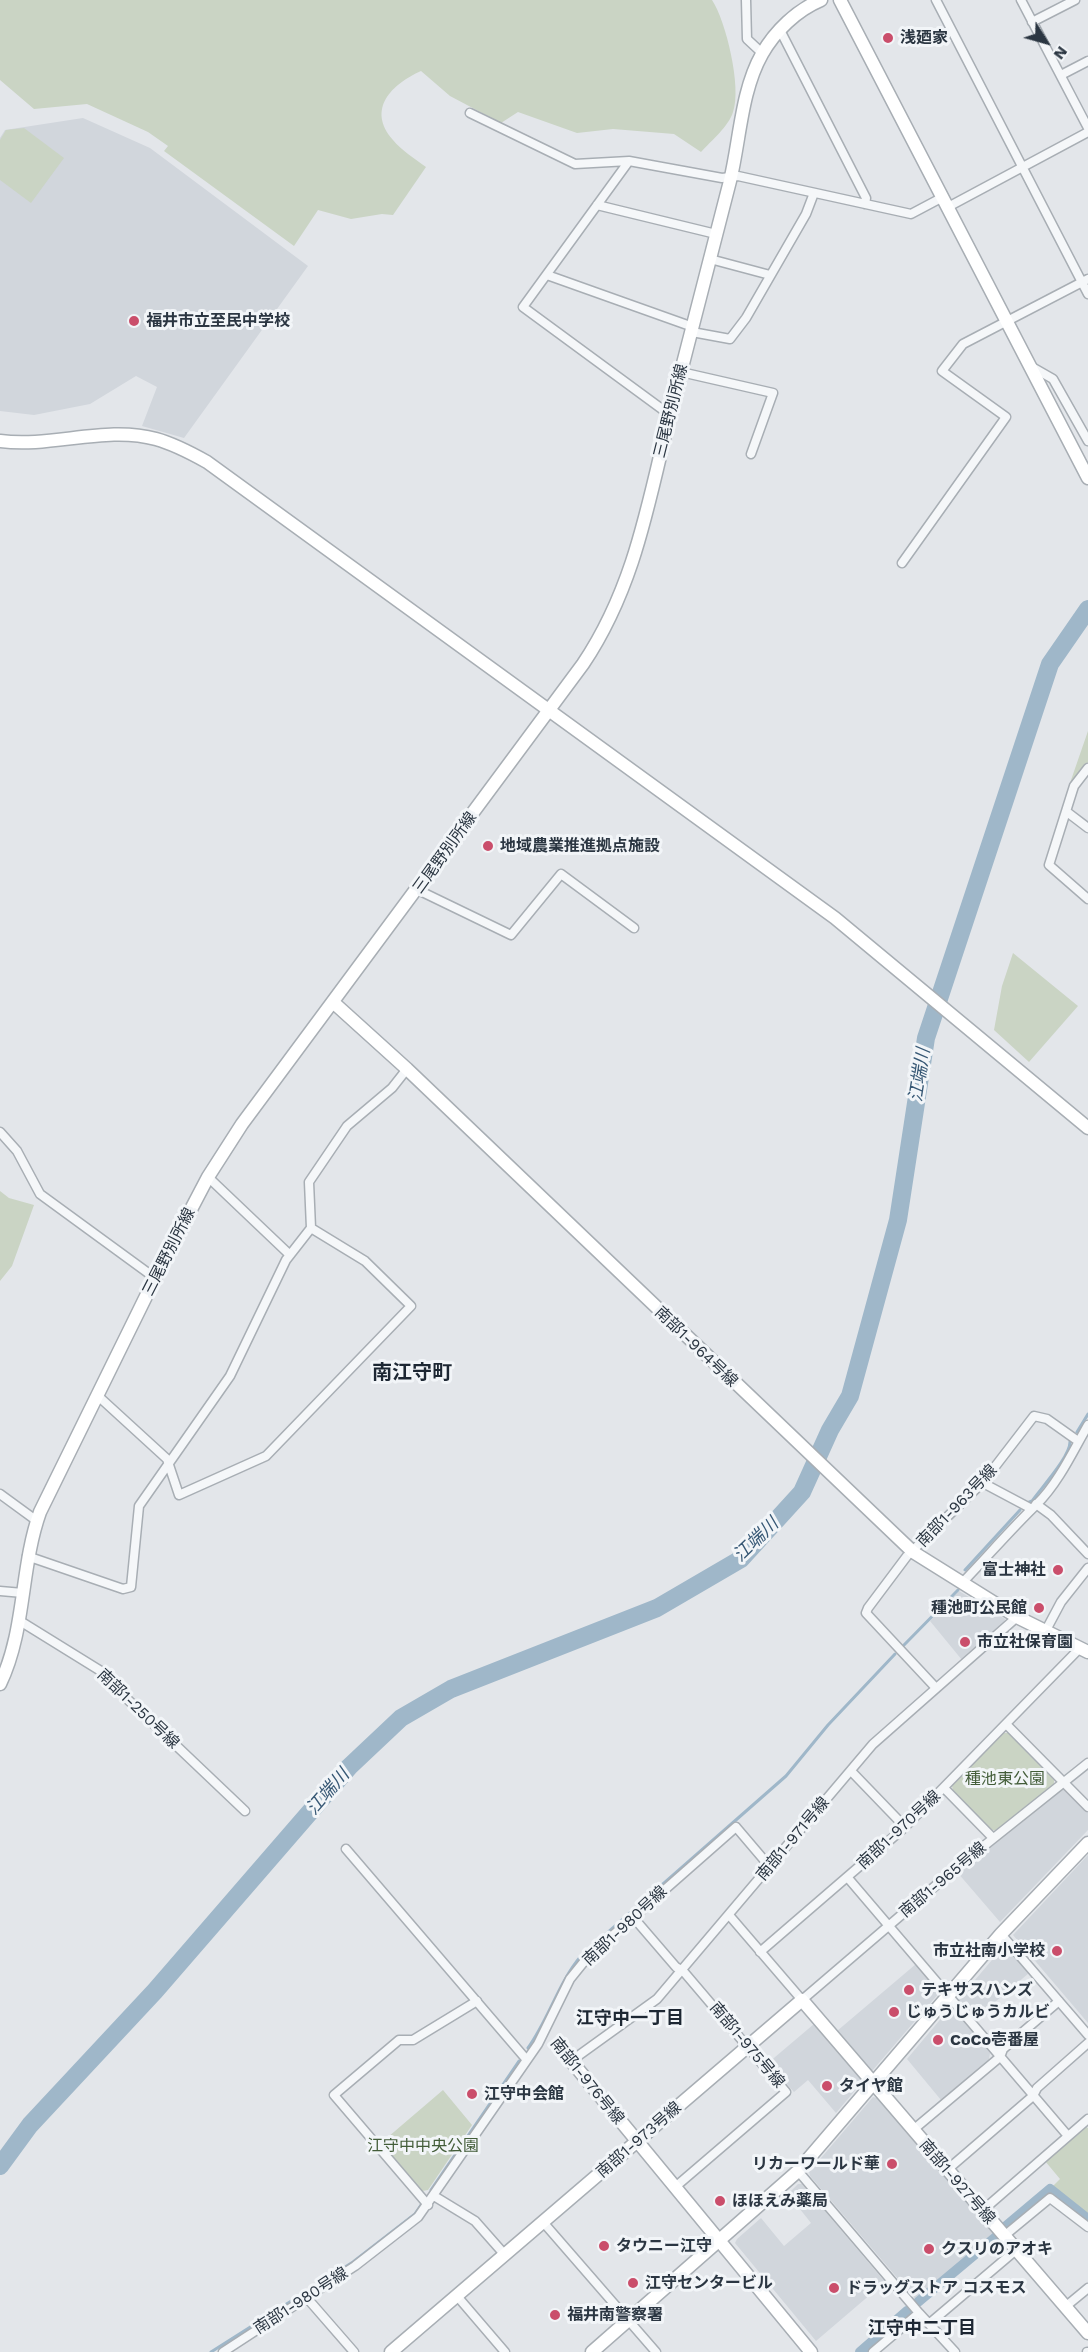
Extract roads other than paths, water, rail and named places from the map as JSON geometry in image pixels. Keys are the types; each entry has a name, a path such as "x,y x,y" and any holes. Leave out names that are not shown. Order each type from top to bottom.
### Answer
{"street":[{"path":"746,0 747,39 762,53"},
{"name":"三尾野別所線","path":"0,1684 13,1650 20,1621 27,1556 37,1521 155,1278 208,1177 242,1124 418,890 602,636 619,602 633,561 710,259 749,92 762,53 780,30 810,5 821,0"},
{"path":"840,0 1088,478"},
{"path":"936,0 1085,280 1088,294"},
{"path":"470,113 575,164 629,161 722,178 738,176 911,214 945,202 1023,167 1088,130 1021,0"},
{"path":"1032,22 1075,0"},
{"path":"780,30 866,198 865,204"},
{"path":"1060,75 1088,61"},
{"path":"629,161 523,307 670,415"},
{"path":"547,275 692,330 730,339 746,318 806,214 814,193"},
{"path":"597,205 716,234"},
{"path":"710,259 770,275"},
{"path":"902,563 1006,417 942,371 963,344 1085,280"},
{"path":"1029,365 1053,379 1088,441"},
{"path":"681,372 773,393 751,454"},
{"path":"0,441 27,444 129,435 156,439 182,448 207,462 826,911 916,983 1088,1128"},
{"path":"1088,768 1074,786 1049,866 1088,899"},
{"path":"1067,812 1088,828"},
{"path":"418,890 511,935 561,874 634,928"},
{"name":"南部1-964号線","path":"334,1003 407,1069 913,1552 1017,1617 1084,1650"},
{"path":"27,1556 123,1589 131,1587 139,1506 230,1376 290,1255 311,1228 309,1182 334,1141 347,1126 392,1088 407,1069"},
{"path":"0,1132 17,1151 40,1194 155,1278"},
{"path":"208,1177 290,1255"},
{"path":"97,1395 169,1463 179,1495 266,1456 411,1306 365,1261 311,1228"},
{"name":"南部1-963号線","path":"936,1688 866,1613 913,1552 983,1483 1034,1416 1047,1419 1078,1441"},
{"path":"963,1582 1033,1506 1068,1462 1088,1425"},
{"path":"983,1483 1051,1515 1088,1554"},
{"path":"0,1494 37,1521"},
{"path":"1045,1632 1062,1602 1088,1568"},
{"path":"0,1592 23,1593"},
{"name":"南部1-971号線","path":"571,2061 657,1999 873,1744 1017,1617"},
{"name":"南部1-250号線","path":"20,1621 104,1673 103,1676 245,1811"},
{"name":"南部1-970号線","path":"760,1952 905,1827 1006,1724 1084,1650"},
{"path":"1006,1724 1088,1807"},
{"name":"南部1-965号線","path":"802,2000 993,1838 1088,1763"},
{"path":"851,1771 905,1827"},
{"path":"944,1788 993,1838"},
{"name":"南部1-980号線","path":"223,2352 355,2266 418,2217 546,2030 570,1979 587,1958 633,1917 736,1827 770,1867"},
{"path":"592,2352 720,2242 798,2171 1001,1934 1088,1843"},
{"path":"346,1849 526,2059"},
{"path":"848,1878 1068,2136"},
{"path":"729,1915 874,2084"},
{"name":"南部1-975号線","path":"633,1917 786,2092 674,2188"},
{"path":"1001,1934 1088,2035"},
{"name":"南部1-973号線","path":"391,2352 802,2000"},
{"path":"428,2205 334,2095 399,2040 413,2040 477,2001"},
{"path":"913,2130 1000,2057 1003,2049 1059,2001"},
{"name":"南部1-976号線","path":"546,2030 811,2352"},
{"path":"947,2170 1033,2096 1037,2088 1088,2043"},
{"name":"南部1-927号線","path":"874,2084 1088,2333"},
{"path":"982,2211 1088,2119"},
{"path":"798,2171 955,2352"},
{"path":"434,2196 475,2221 505,2254"},
{"path":"1004,2236 1050,2198 1088,2227"},
{"path":"543,2222 656,2352"},
{"path":"930,2323 1016,2250"},
{"path":"1065,2307 1088,2288"},
{"path":"457,2296 505,2352"},
{"path":"307,2298 354,2352"},
{"path":"873,2352 919,2313"}],"waterway":[{"name":"江端川","path":"0,2166 30,2125 155,1991 349,1767 401,1718 451,1689 657,1608 741,1559 802,1492 830,1430 850,1396 898,1220 926,1038 1050,664 1088,609"},
{"path":"1077,1432 1088,1414"},
{"path":"1027,1503 1032,1501 1061,1463 1070,1441"},
{"path":"965,1570 1020,1510"},
{"path":"904,1645 958,1590"},
{"path":"528,2048 566,1978 581,1956 786,1776 828,1725 895,1654"},
{"path":"431,2190 519,2061"},
{"path":"1006,2226 1050,2189 1088,2219"},
{"path":"309,2290 353,2262 415,2214 421,2205"},
{"path":"918,2302 997,2236"},
{"path":"211,2352 296,2298"},
{"path":"860,2352 907,2311"}],"place":[{"name":"浅廼家","path":"888,38"},
{"name":"福井市立至民中学校","path":"134,321"},
{"name":"地域農業推進拠点施設","path":"488,846"},
{"name":"富士神社","path":"1058,1570"},
{"name":"種池町公民館","path":"1039,1608"},
{"name":"市立社保育園","path":"965,1642"},
{"name":"市立社南小学校","path":"1057,1951"},
{"name":"テキサスハンズ","path":"909,1990"},
{"name":"じゅうじゅうカルビ","path":"894,2012"},
{"name":"CoCo壱番屋","path":"938,2040"},
{"name":"タイヤ館","path":"827,2086"},
{"name":"江守中会館","path":"472,2094"},
{"name":"リカーワールド華","path":"892,2164"},
{"name":"ほほえみ薬局","path":"720,2201"},
{"name":"タウニー江守","path":"604,2246"},
{"name":"クスリのアオキ","path":"929,2249"},
{"name":"江守センタービル","path":"633,2283"},
{"name":"ドラッグストア コスモス","path":"834,2288"},
{"name":"福井南警察署","path":"555,2315"}],"district":[{"name":"南江守町","path":"412,1373"},
{"name":"江守中一丁目","path":"630,2019"},
{"name":"江守中二丁目","path":"922,2329"}],"park label":[{"name":"種池東公園","path":"1005,1779"},
{"name":"江守中中央公園","path":"423,2146"}]}
